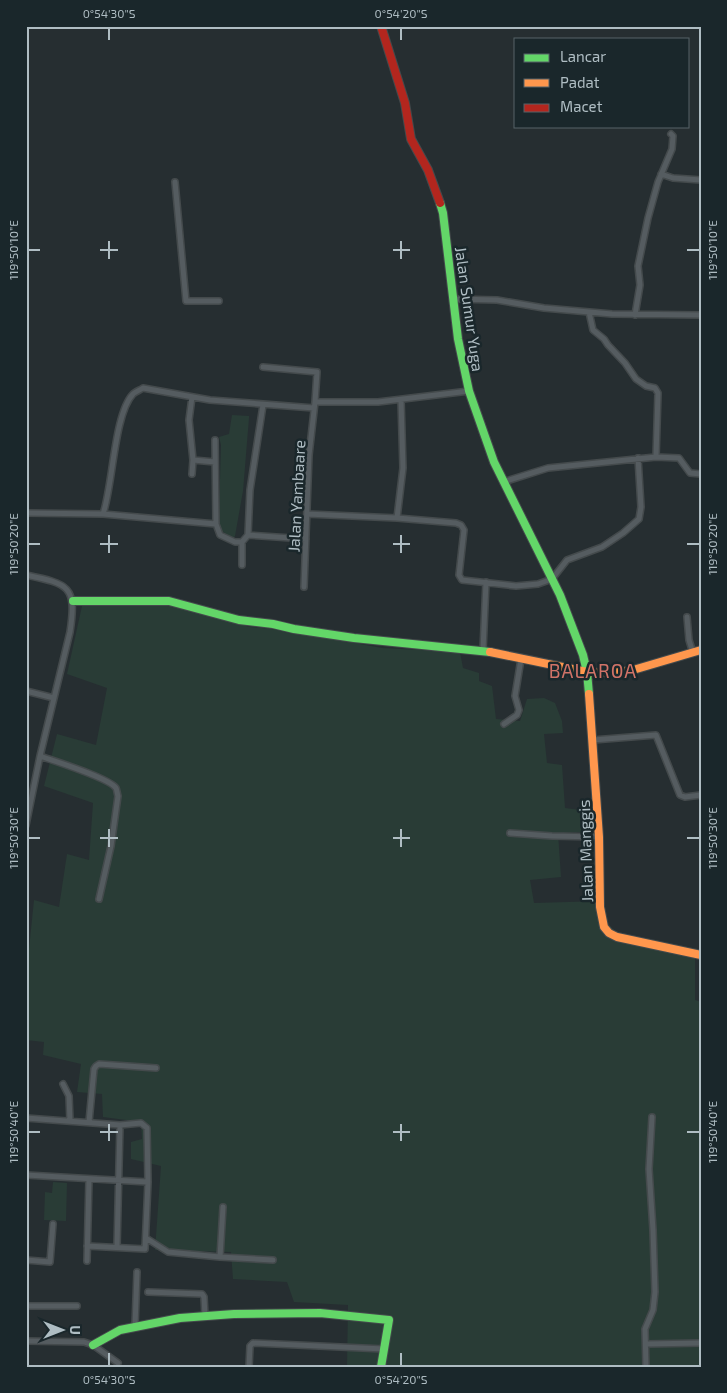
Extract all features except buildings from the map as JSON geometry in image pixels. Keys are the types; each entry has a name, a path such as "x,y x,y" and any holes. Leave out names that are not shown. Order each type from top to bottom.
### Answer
{"street":[{"name":"Jalan Sumur Yuga","path":"381,26 405,103 411,139 428,170 443,213 459,348 469,391 494,462 552,579 573,627 587,672"},
{"path":"635,314 640,285 638,266 651,204 661,174 672,150 673,136 671,134"},
{"path":"661,174 673,178 701,180"},
{"path":"174,182 186,300 218,301"},
{"path":"454,299 497,300 533,307 589,312 701,315"},
{"path":"589,312 593,330 604,339 636,379 646,386 655,388 658,393 656,457"},
{"name":"Jalan Yambaare","path":"263,367 317,372 309,454 304,587"},
{"path":"103,514 108,498 116,442 123,414 133,394 143,388 192,397 263,404 314,405 401,400 469,391"},
{"path":"192,397 189,420 193,460 192,474"},
{"path":"397,518 403,468 401,400"},
{"path":"242,565 242,542 248,535 250,490 263,404"},
{"path":"215,440 216,524 220,535 236,542 242,542"},
{"path":"503,482 548,468 656,457 679,458 690,473 701,474"},
{"path":"307,514 456,523 461,525 464,530 460,577 462,580 528,586 552,579 567,560 602,547 623,533 639,519 641,507 638,458"},
{"path":"193,460 215,462"},
{"path":"26,513 103,514 216,524"},
{"path":"248,535 306,539"},
{"path":"26,575 66,587 73,601 74,611 26,825"},
{"path":"483,650 486,582"},
{"path":"73,601 169,601 239,620 273,624 294,629 354,638 483,650 587,672 610,673 626,672 697,652 689,640 687,617"},
{"path":"504,724 517,715 519,710 515,696 521,659"},
{"name":"Jalan Manggis","path":"587,672 600,837 600,907 604,927 609,933 617,937 701,955"},
{"path":"26,691 54,698"},
{"path":"593,740 656,735 680,795 685,797 701,795"},
{"path":"40,756 81,770 117,789 118,796 112,846 98,899"},
{"path":"510,833 600,837"},
{"path":"90,1122 94,1069 96,1066 99,1064 156,1068"},
{"path":"63,1084 69,1096 70,1121"},
{"path":"646,1367 645,1329 653,1310 655,1292 649,1169 652,1117"},
{"path":"26,1118 120,1125 141,1123 147,1128 148,1182 145,1248 87,1246"},
{"path":"117,1247 120,1125"},
{"path":"26,1175 148,1182"},
{"path":"87,1261 89,1179"},
{"path":"220,1257 223,1207"},
{"path":"26,1260 50,1262 53,1224"},
{"path":"146,1238 168,1252 273,1260"},
{"path":"135,1326 137,1272"},
{"path":"148,1292 202,1294 204,1297 205,1316"},
{"path":"26,1306 77,1306"},
{"path":"94,1345 113,1333 135,1326 180,1318 234,1314 320,1313 389,1320 381,1367"},
{"path":"26,1341 75,1341 94,1345 118,1363"},
{"path":"249,1367 250,1346 252,1343 384,1349"},
{"path":"646,1344 701,1343"}],"green space":[{"path":"232,415 249,416 243,491 235,536 233,538 220,530 219,515 221,445 219,437 229,434"},
{"path":"166,604 250,627 283,630 382,648 460,652 463,668 479,673 479,681 492,686 496,719 520,721 527,699 544,698 555,703 562,721 563,733 544,734 547,763 562,765 565,808 580,810 583,832 558,833 561,877 530,880 534,903 602,901 608,924 627,943 695,955 695,1000 701,1002 701,1367 347,1367 348,1305 294,1302 287,1282 233,1279 231,1252 155,1250 161,1166 131,1159 131,1142 142,1139 141,1122 103,1117 102,1094 77,1092 81,1064 43,1055 44,1042 26,1040 26,978 34,900 59,907 67,854 89,860 93,803 44,786 57,734 96,745 107,688 67,674 82,606"},
{"path":"53,1182 67,1183 66,1221 44,1220 45,1192 52,1193"}],"traffic: fast":[{"path":"440,203 443,213 458,339 469,391 494,462 560,595 583,655 589,694"},
{"path":"73,601 169,601 239,620 273,624 294,629 354,638 490,652"},
{"path":"93,1345 120,1330 180,1318 234,1314 320,1313 389,1320 381,1367"}],"traffic: slow":[{"path":"490,652 587,672 610,673 633,670 701,650"},
{"path":"589,694 599,837 600,907 604,927 609,933 617,937 701,955"}],"traffic: jam":[{"path":"381,26 405,103 411,139 428,170 440,203"}],"district":[{"name":"BALAROA","path":"593,670"}]}
